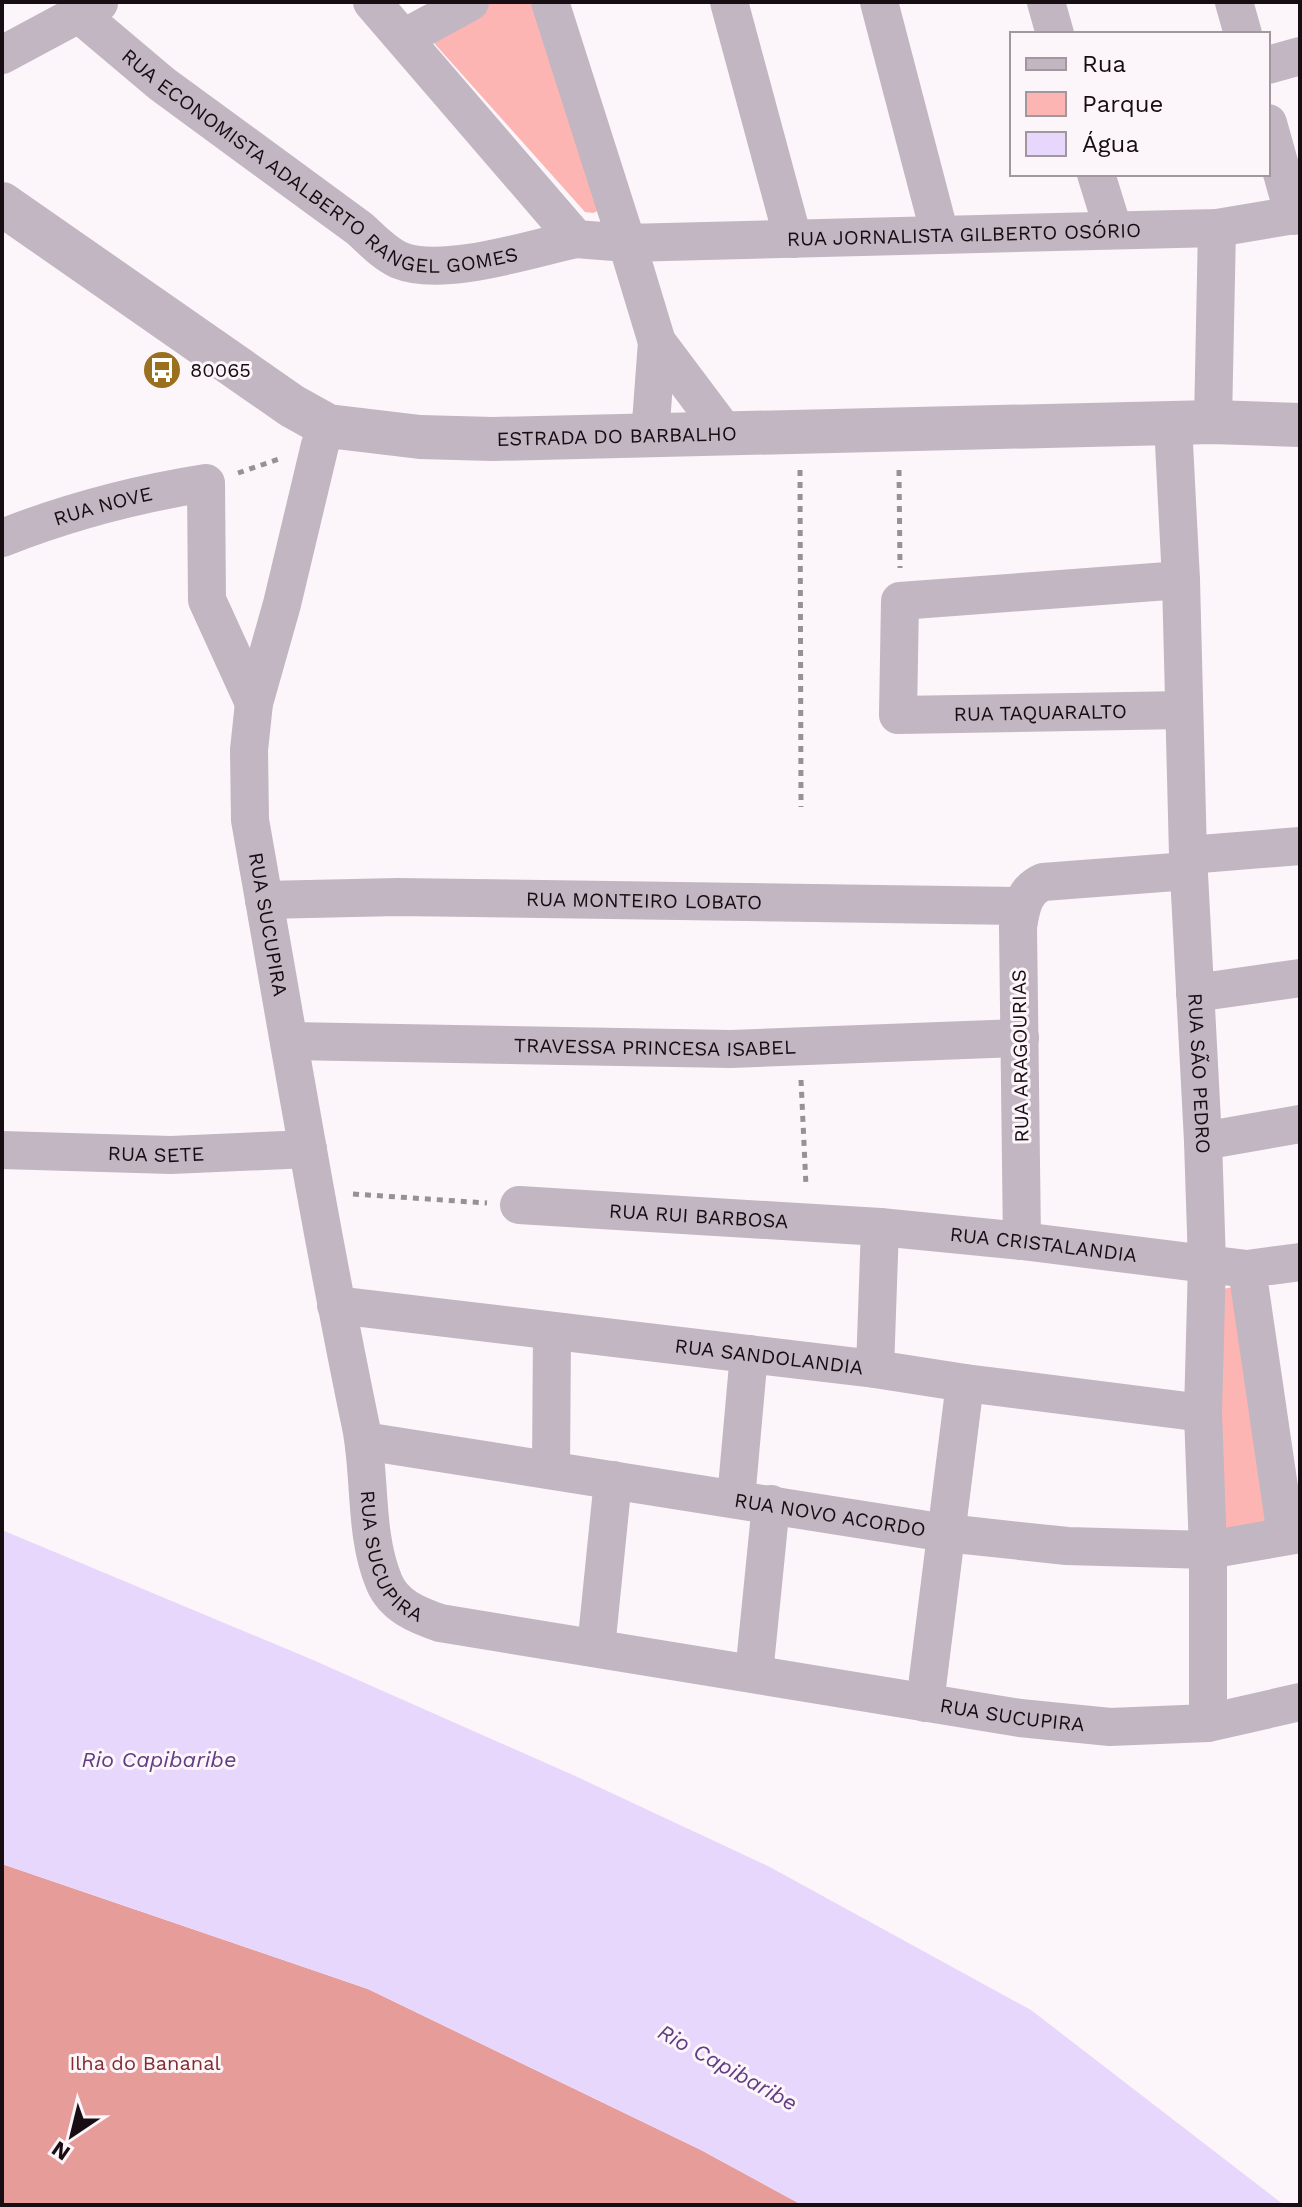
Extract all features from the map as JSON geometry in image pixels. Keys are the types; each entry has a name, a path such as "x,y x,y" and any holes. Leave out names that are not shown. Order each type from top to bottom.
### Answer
{"street":[{"path":"372,2 576,239"},
{"path":"404,38 470,2"},
{"path":"550,2 657,342 726,434"},
{"path":"729,2 793,239"},
{"path":"879,2 940,235"},
{"path":"1046,2 1054,32"},
{"path":"1234,2 1242,32"},
{"path":"2,55 90,8"},
{"name":"RUA ECONOMISTA ADALBERTO RANGEL GOMES","path":"90,8 162,84 400,260 420,266 453,264 481,261 576,239 627,243"},
{"path":"1270,64 1300,56"},
{"path":"1270,129 1297,215"},
{"path":"1097,176 1113,229"},
{"name":"ESTRADA DO BARBALHO","path":"2,204 292,406 324,436 493,439 1193,423 1300,425"},
{"name":"RUA JORNALISTA GILBERTO OSÓRIO","path":"627,243 1217,228 1297,215"},
{"name":"RUA SÃO PEDRO","path":"1208,1723 1208,1550 1203,1413 1207,1263 1188,863 1181,580 1193,423 1217,228"},
{"path":"650,436 657,342"},
{"name":"RUA SUCUPIRA","path":"324,436 254,703 249,750 250,820 336,1305 364,1441 373,1541 384,1582 397,1602 419,1616 440,1623 1020,1718 1110,1727 1208,1723 1300,1702"},
{"path":"206,483 207,600 254,703"},
{"name":"RUA NOVE","path":"2,538 117,500 206,483"},
{"path":"900,601 1181,580"},
{"name":"RUA TAQUARALTO","path":"900,601 898,715 1184,710"},
{"name":"RUA MONTEIRO LOBATO","path":"264,900 1033,894 1188,863 1300,846"},
{"name":"RUA ARAGOURIAS","path":"1022,1241 1018,927 1033,894"},
{"path":"1195,993 1300,978"},
{"name":"TRAVESSA PRINCESA ISABEL","path":"289,1041 731,1049 1020,1038"},
{"path":"1203,1141 1300,1124"},
{"name":"RUA SETE","path":"2,1150 171,1155 308,1149"},
{"name":"RUA RUI BARBOSA","path":"519,1205 880,1227"},
{"path":"875,1369 880,1227"},
{"name":"RUA CRISTALANDIA","path":"880,1227 1247,1269 1300,1262"},
{"path":"1247,1269 1293,1535"},
{"name":"RUA SANDOLANDIA","path":"336,1305 875,1369 1203,1413"},
{"path":"551,1470 552,1331"},
{"path":"749,1354 754,1502 754,1674"},
{"path":"925,1703 965,1383"},
{"name":"RUA NOVO ACORDO","path":"364,1441 946,1533 1067,1546 1208,1550 1293,1535"},
{"path":"596,1648 613,1480"}],"path":[{"path":"898,430 900,601"},
{"path":"800,433 801,807"},
{"path":"206,483 324,436"},
{"path":"800,1047 808,1223"},
{"path":"316,1191 519,1205"}],"green space":[{"path":"486,2 537,2 600,210 585,212 434,43"},
{"path":"1239,1286 1272,1529 1216,1535 1211,1291"},
{"name":"Ilha do Bananal","path":"2,1864 368,1989 701,2150 802,2205 2,2205"}],"water":[{"name":"Rio Capibaribe","path":"2,1530 313,1660 573,1775 768,1866 1031,2010 1284,2205 802,2205 701,2150 368,1989 2,1864"}],"place":[{"name":"80065","path":"162,370"}]}
